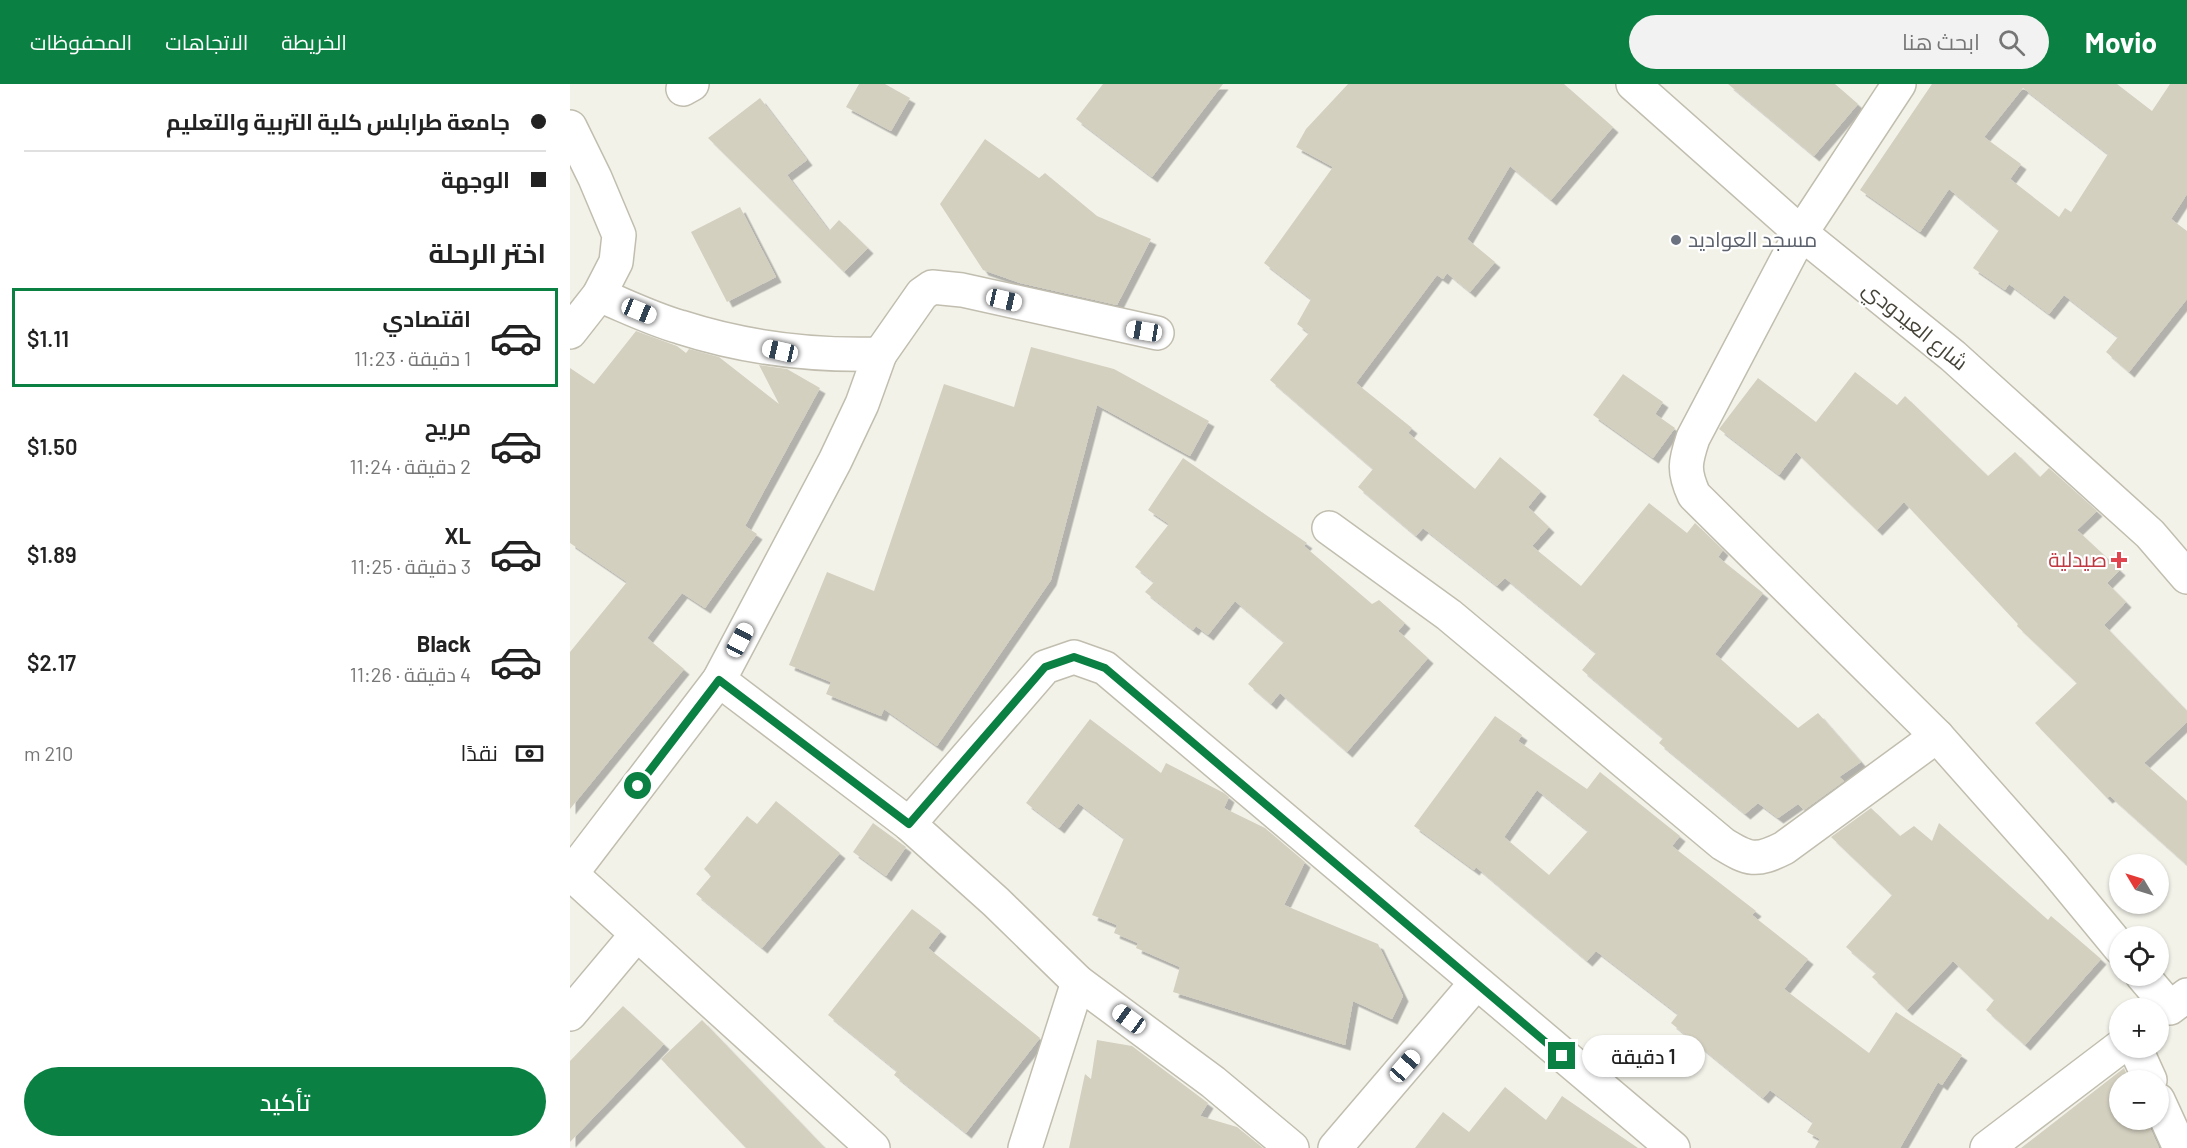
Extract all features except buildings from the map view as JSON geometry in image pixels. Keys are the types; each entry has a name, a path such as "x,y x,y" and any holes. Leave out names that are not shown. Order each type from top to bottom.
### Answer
{"street":[{"name":"شارع العيدودي","path":"1633,84 1801,233 1971,372 2150,534 2187,578"},
{"path":"1899,84 1801,233 1693,438 1686,459 1686,477 1694,495 1937,736 2054,868 2109,935"},
{"path":"570,126 619,235 616,262 599,295 570,332"},
{"path":"873,1148 571,874 719,680 836,461 862,404 880,354 922,294 932,287 962,290 1157,333"},
{"path":"599,295 680,327 780,351 840,355 880,354"},
{"path":"1329,528 1449,615 1723,844 1741,855 1755,859 1767,857 1784,848 1937,736"},
{"path":"909,824 1045,667 1074,657 1105,668 1673,1148"},
{"path":"719,680 909,824 996,902 1078,982 1214,1082 1292,1148"},
{"path":"570,1014 637,934"},
{"path":"1025,1148 1078,982"},
{"path":"1335,1148 1476,983"},
{"path":"2152,986 2172,1007"},
{"path":"1986,1148 2109,1055"},
{"path":"2169,1124 2180,1148"}],"place":[{"name":"مسجد العواديد","path":"1676,240"},
{"name":"صيدلية","path":"2119,560"}],"route":[{"path":"638,786 719,680 909,824 1045,667 1074,657 1105,668 1562,1056"}]}
